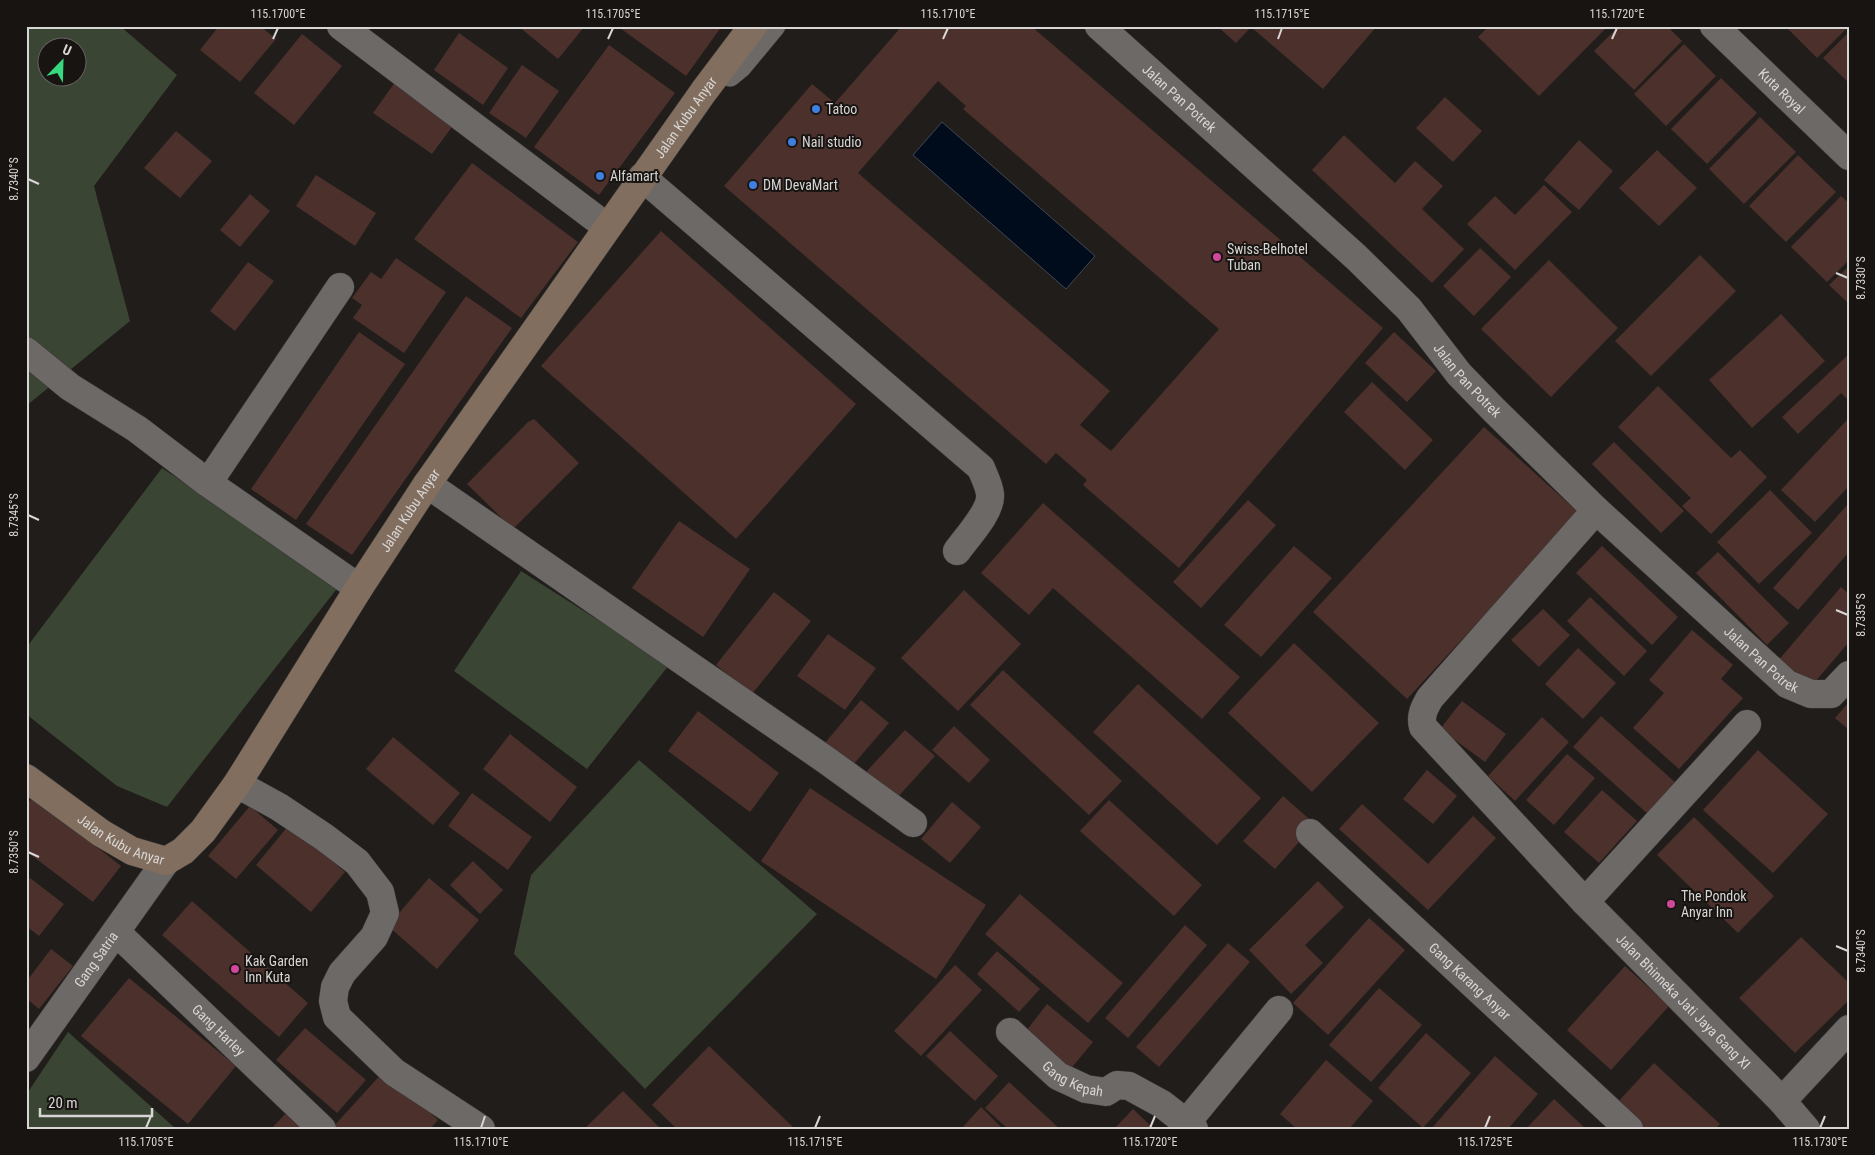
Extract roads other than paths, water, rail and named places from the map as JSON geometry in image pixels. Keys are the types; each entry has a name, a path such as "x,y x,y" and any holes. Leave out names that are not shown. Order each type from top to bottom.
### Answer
{"street":[{"path":"341,26 607,227"},
{"name":"Jalan Kubu Anyar","path":"26,778 101,833 132,851 166,861 183,851 203,831 237,784 427,484 642,177 753,26"},
{"name":"Jalan Pan Potrek","path":"1099,26 1356,257 1409,309 1459,374 1596,510 1787,684 1811,694 1831,694 1849,675"},
{"name":"Kuta Royal","path":"1714,26 1849,156"},
{"path":"642,177 981,468 988,485 989,503 986,511 957,550"},
{"path":"208,483 340,287"},
{"path":"26,351 70,387 137,429 208,483 360,588"},
{"path":"427,484 913,822"},
{"name":"Jalan Bhinneka Jati Jaya Gang XI","path":"1596,510 1430,698 1423,709 1421,721 1426,733 1585,902 1782,1101 1806,1129"},
{"path":"1585,902 1748,724"},
{"path":"237,784 279,807 324,837 357,862 380,892 385,913 374,936 342,973 335,986 333,1001 337,1017 394,1072 481,1129"},
{"name":"Gang Karang Anyar","path":"1310,833 1629,1129"},
{"name":"Gang Satria","path":"26,1058 166,861"},
{"name":"Gang Harley","path":"116,932 322,1129"},
{"path":"1191,1126 1279,1010"},
{"path":"1782,1101 1849,1029"},
{"name":"Gang Kepah","path":"1010,1032 1058,1076 1086,1089 1106,1092 1117,1085 1129,1086 1162,1104 1191,1126"}],"lane":[{"path":"720,69 730,76 741,67 775,26"}],"water":[{"path":"942,122 1095,256 1066,289 913,155"}],"place":[{"name":"Tatoo","path":"816,109"},
{"name":"Nail studio","path":"792,142"},
{"name":"Alfamart","path":"600,176"},
{"name":"DM DevaMart","path":"753,185"},
{"name":"Swiss-Belhotel Tuban","path":"1217,257"},
{"name":"The Pondok Anyar Inn","path":"1671,904"},
{"name":"Kak Garden Inn Kuta","path":"235,969"}]}
